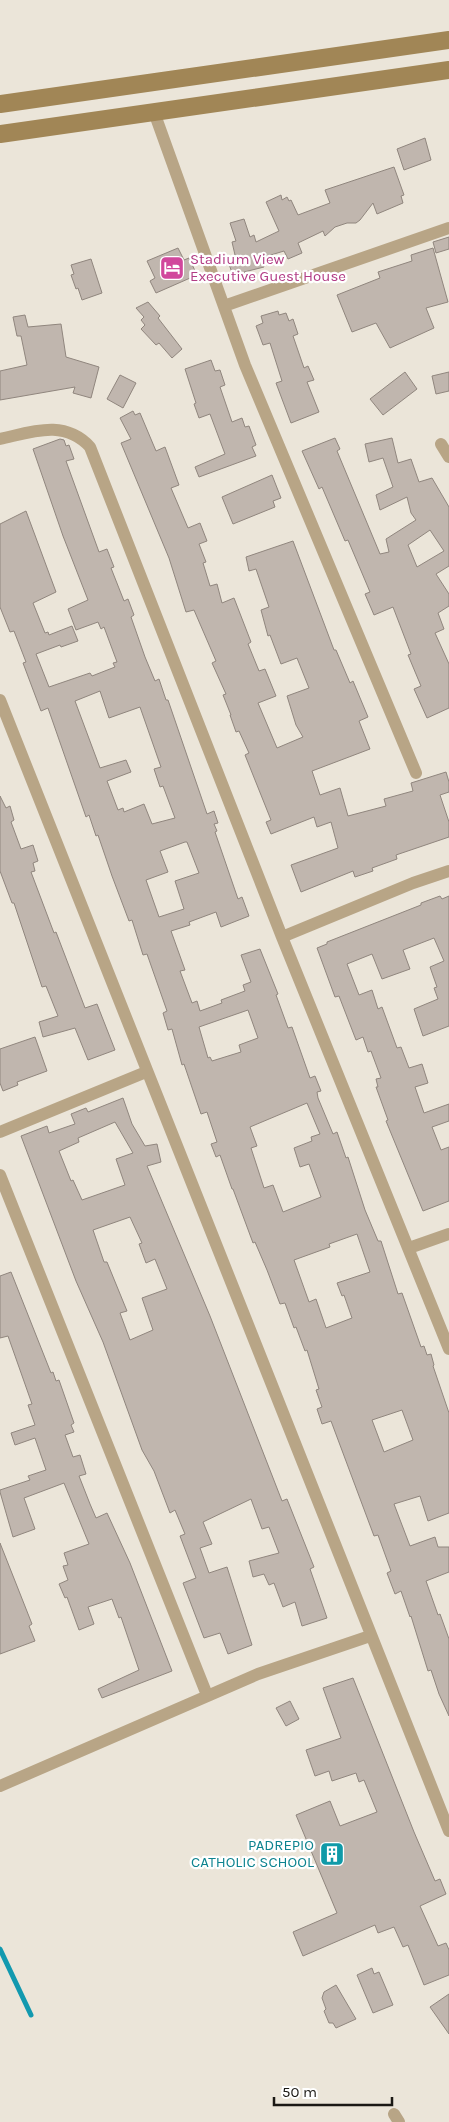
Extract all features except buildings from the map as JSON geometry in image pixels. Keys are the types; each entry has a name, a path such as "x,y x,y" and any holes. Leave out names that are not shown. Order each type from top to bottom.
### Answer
{"main road":[{"path":"0,104 449,40"},
{"path":"0,134 449,70"}],"street":[{"path":"154,112 245,365 416,773"},
{"path":"224,306 449,228"},
{"path":"0,438 47,429 62,430 74,434 90,447 282,936 449,1349"},
{"path":"441,444 449,457"},
{"path":"0,700 370,1636 443,1801 449,1831"},
{"path":"282,936 413,883 449,871"},
{"path":"0,1132 146,1072"},
{"path":"0,1175 207,1695"},
{"path":"409,1248 449,1234"},
{"path":"0,1786 258,1674 370,1636"}],"waterway":[{"path":"0,1949 31,2015"}],"place":[{"name":"Stadium View Executive Guest House","path":"172,268"},
{"name":"PADREPIO CATHOLIC SCHOOL","path":"332,1854"}]}
